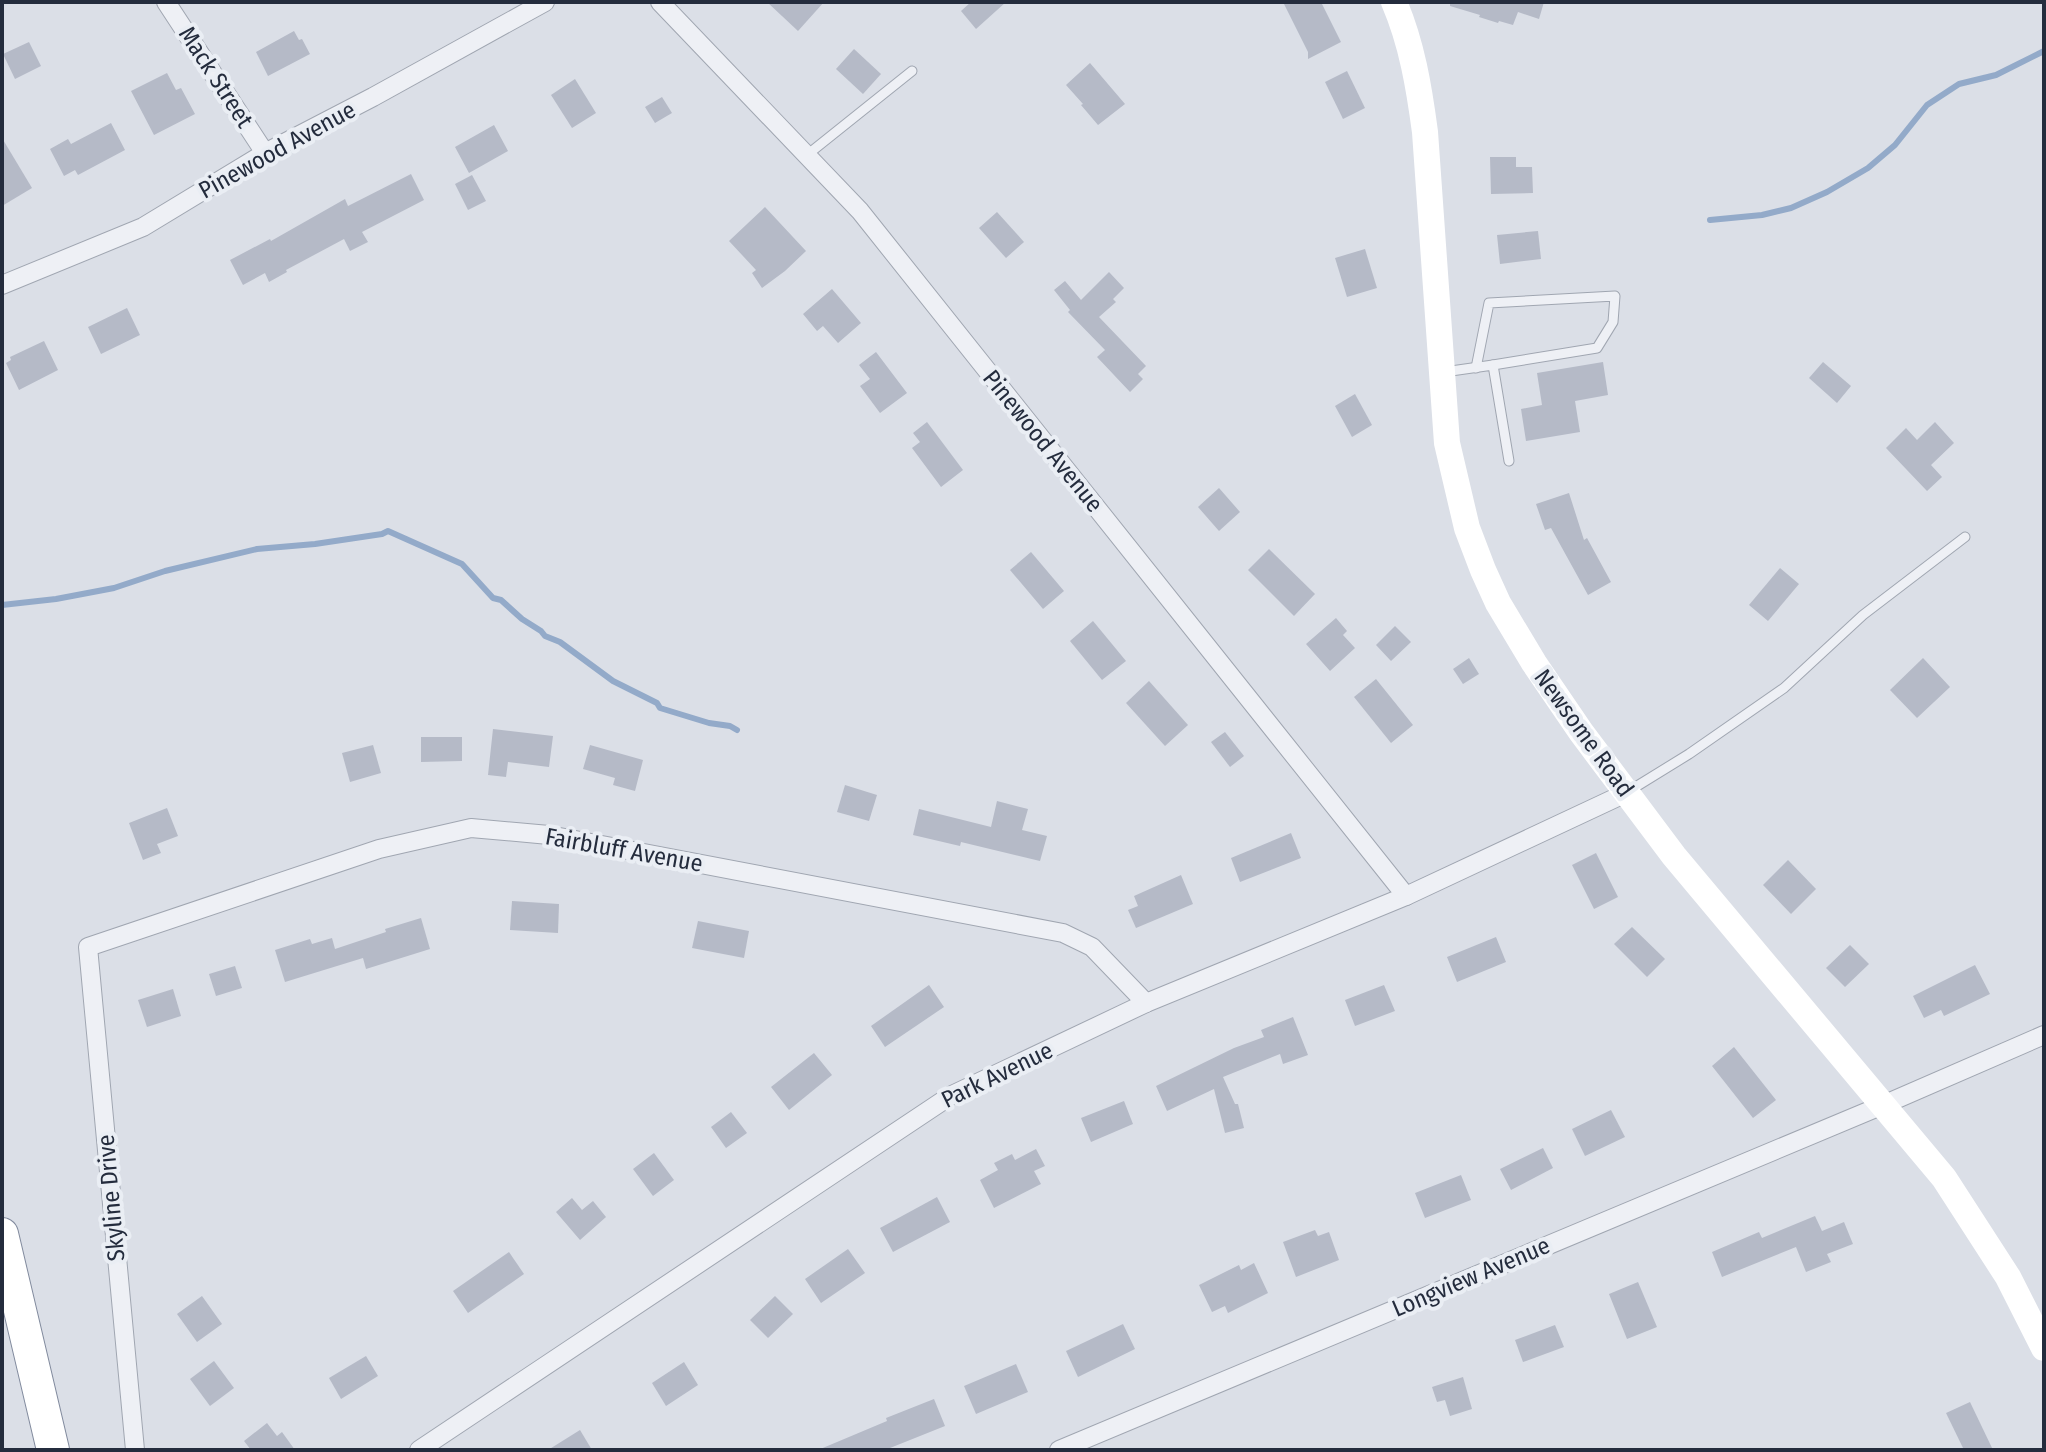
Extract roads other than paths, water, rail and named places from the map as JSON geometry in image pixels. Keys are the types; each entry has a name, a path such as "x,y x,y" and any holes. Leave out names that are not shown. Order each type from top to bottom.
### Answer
{"highway":[{"path":"2,1234 53,1450"}],"street":[{"name":"Mack Street","path":"166,2 265,153"},
{"name":"Pinewood Avenue","path":"2,285 143,227 265,153 545,2"},
{"name":"Pinewood Avenue","path":"660,2 860,211 1406,896"},
{"name":"Newsome Road","path":"1394,2 1415,71 1425,132 1447,443 1467,528 1498,603 1534,663 1626,793 1717,908 1944,1178 2008,1277 2044,1348"},
{"name":"Park Avenue","path":"419,1450 950,1096 1146,1003 1406,896 1626,793"},
{"name":"Fairbluff Avenue","path":"88,947 379,849 471,828 549,835 1063,933 1092,947 1146,1003"},
{"name":"Skyline Drive","path":"88,947 135,1450"},
{"name":"Longview Avenue","path":"1059,1450 2044,1035"}],"lane":[{"path":"807,155 912,71"},
{"path":"1441,373 1476,368 1597,348 1613,322 1615,296 1489,303 1476,368"},
{"path":"1493,365 1509,461"},
{"path":"1626,793 1784,688 1863,615 1965,537"}],"waterway":[{"path":"1710,220 1762,215 1791,208 1827,192 1868,168 1895,145 1927,105 1959,84 1996,75 2044,51"},
{"path":"2,605 114,588 165,571 257,549 315,544 388,531 462,564 493,598 501,600 545,636 560,642 613,681 657,703 660,708 737,730"}]}
